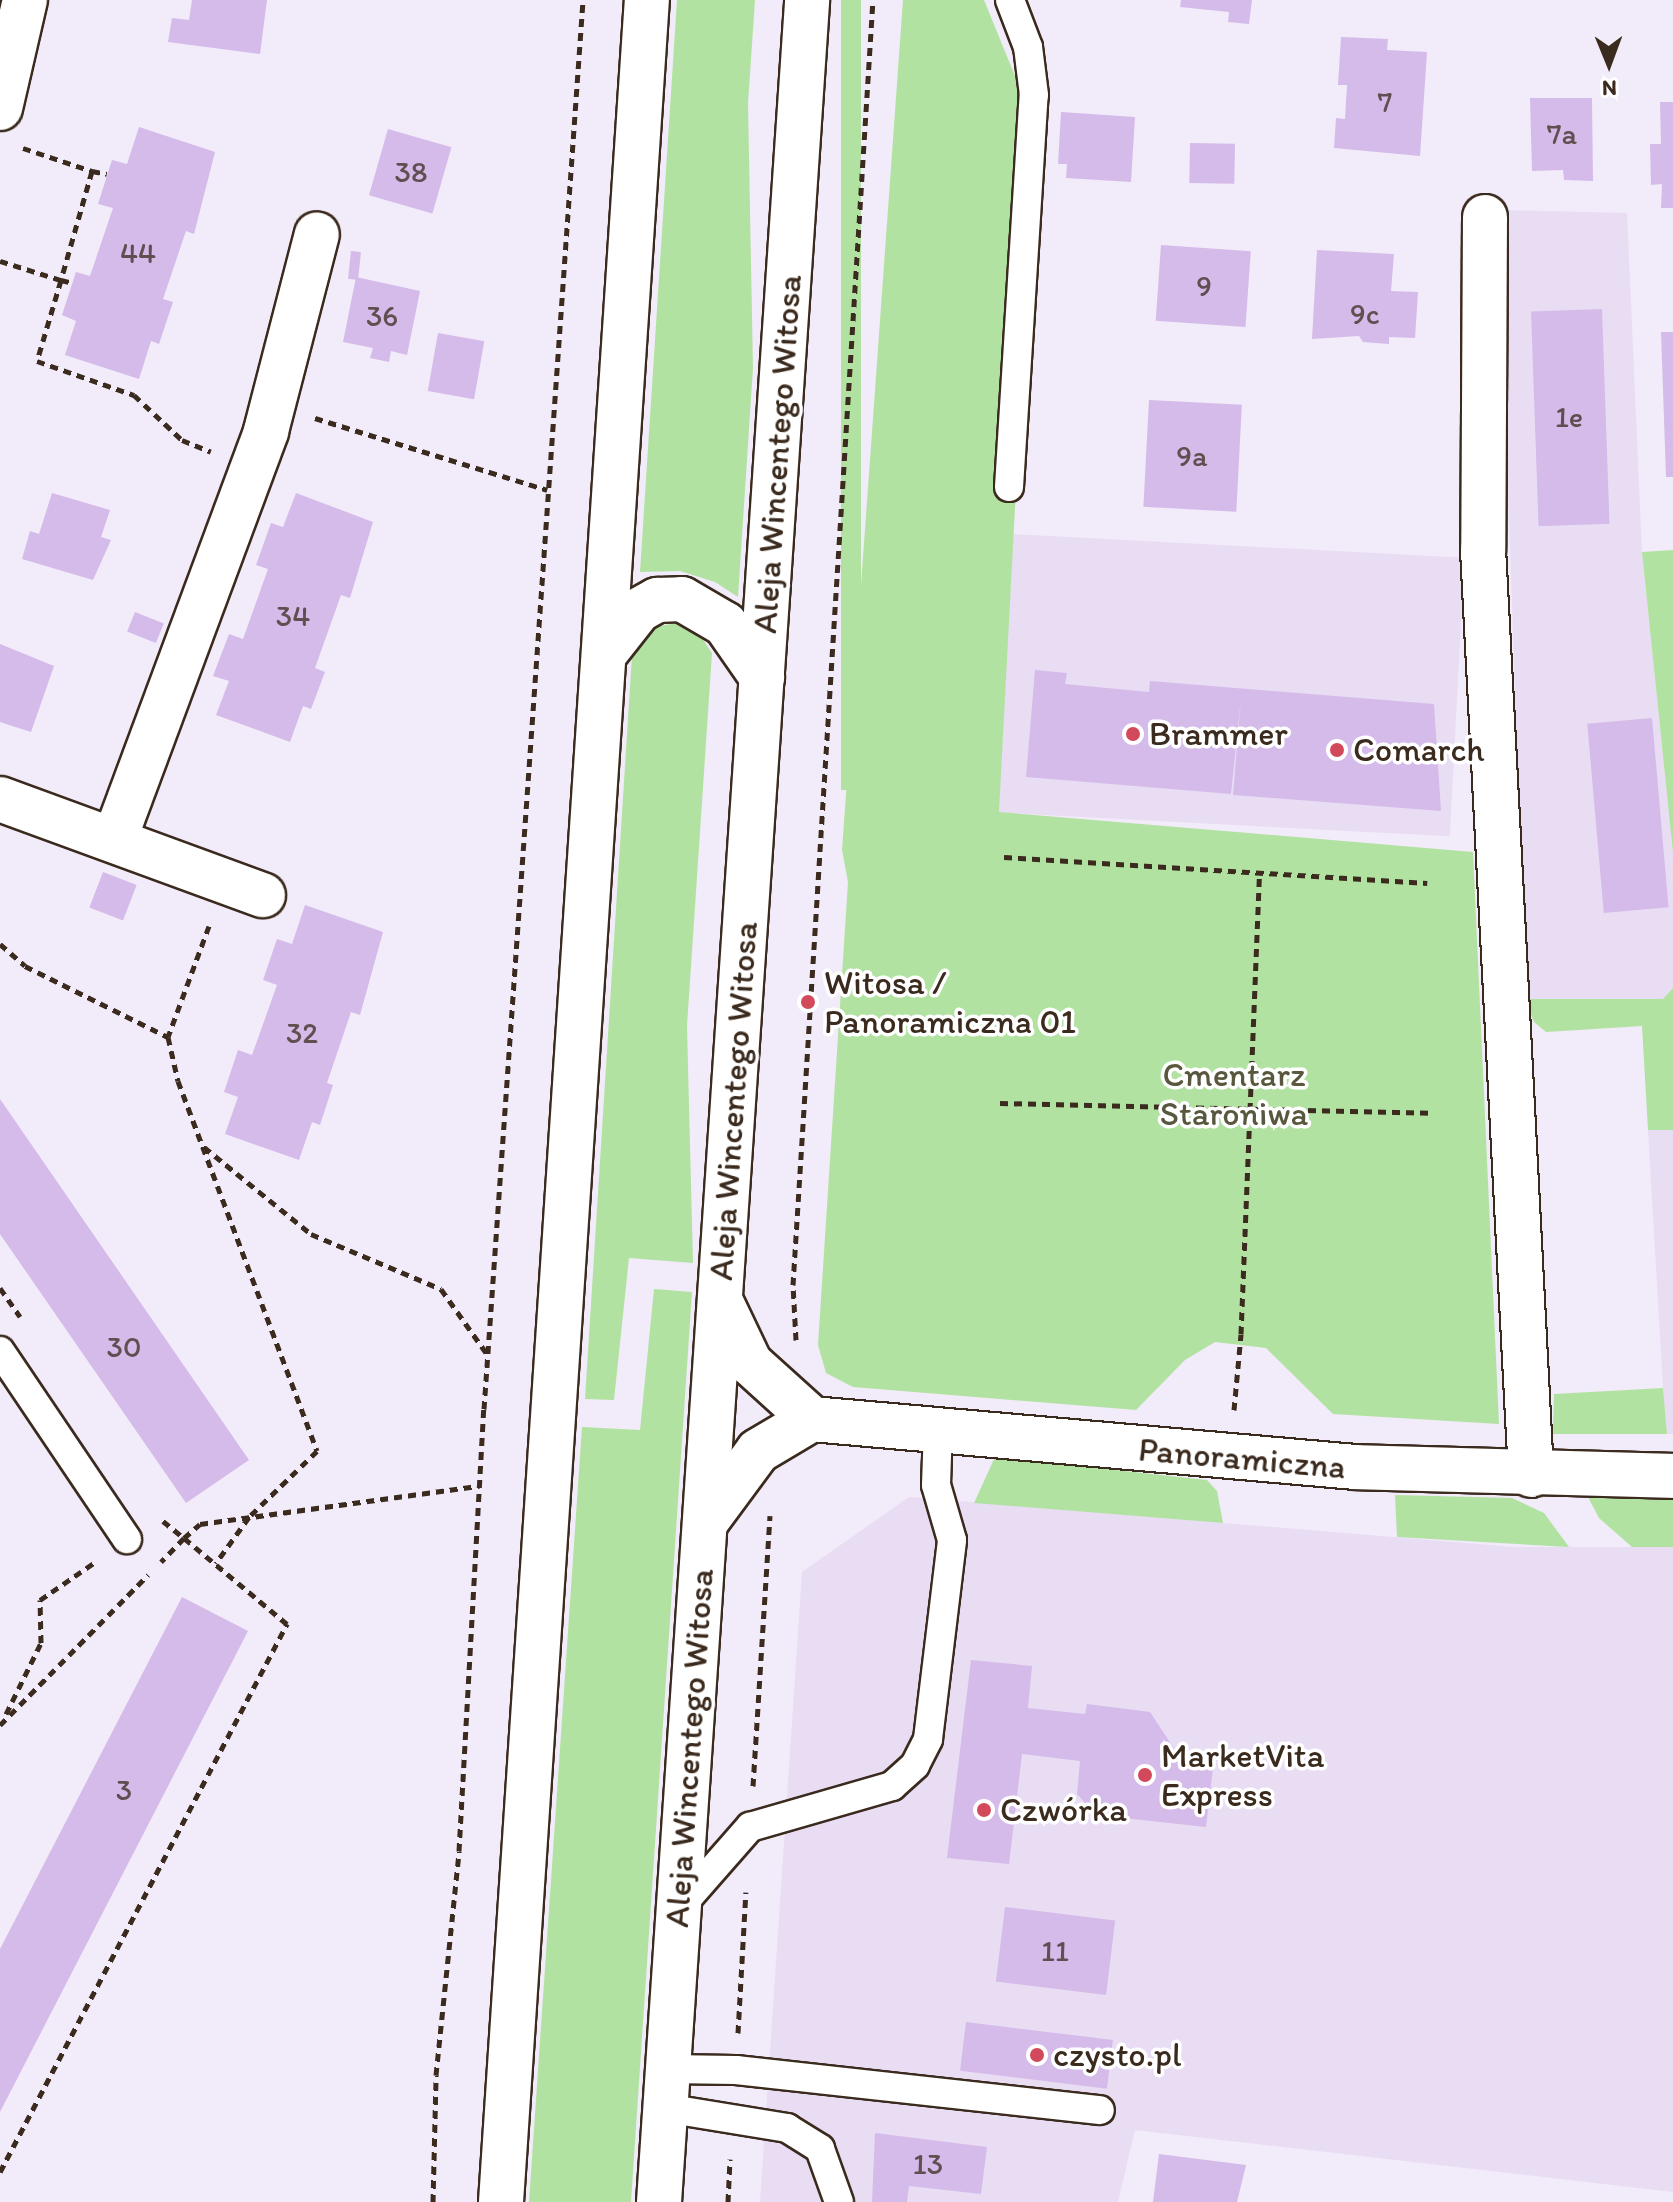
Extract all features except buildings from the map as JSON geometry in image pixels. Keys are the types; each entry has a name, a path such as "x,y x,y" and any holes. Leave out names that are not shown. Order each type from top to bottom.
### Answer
{"main road":[{"path":"6,126 25,0"},
{"path":"501,2202 647,0"},
{"name":"Aleja Wincentego Witosa","path":"659,2202 807,0"},
{"path":"1485,217 1483,549 1531,1475"},
{"path":"115,838 253,468 273,405 317,234"},
{"path":"605,653 639,610 657,600 682,599 725,624 762,677"},
{"path":"0,799 115,838 244,888"},
{"path":"705,1523 758,1451 812,1419 750,1363 720,1300"},
{"name":"Panoramiczna","path":"812,1419 1231,1459 1531,1475 1673,1476"}],"lane":[{"path":"1009,487 1034,95 1028,47 1010,0"},
{"path":"0,1351 127,1539"},
{"path":"678,1909 750,1827 892,1786 915,1765 928,1739 952,1540 936,1485 938,1429"},
{"path":"667,2088 736,2070 1100,2110"},
{"path":"667,2088 733,2116 787,2128 820,2149 839,2202"}],"path":[{"path":"433,2202 436,2075 459,1851 479,1486 583,0"},
{"path":"797,1346 793,1285 873,0"},
{"path":"6,126 92,171 107,174"},
{"path":"92,171 37,361 134,395 182,440 253,468"},
{"path":"0,261 73,283"},
{"path":"273,405 547,490"},
{"path":"1004,857 1259,876 1427,883"},
{"path":"1231,1459 1259,876"},
{"path":"216,1563 249,1517 317,1451 202,1145 168,1037 244,888"},
{"path":"0,944 25,966 168,1037"},
{"path":"1000,1103 1431,1113"},
{"path":"202,1145 311,1234 441,1289 488,1354"},
{"path":"2,1722 200,1524 479,1486"},
{"path":"736,2070 771,1508"},
{"path":"0,2172 287,1624 159,1518 40,1600 41,1643 2,1722"},
{"path":"728,2202 733,2116"}],"shaded area":[{"path":"1499,210 1627,213 1642,552 1673,853 1673,988 1663,999 1525,999"},
{"path":"1012,534 1464,558 1450,836 997,813"},
{"path":"1648,1130 1673,1130 1673,1434 1667,1434 1663,1388"},
{"path":"909,1497 1514,1547 1673,1547 1673,2192 1135,2130 1118,2202 760,2202 802,1572"}],"green space":[{"path":"677,0 755,0 748,103 753,368 738,597 715,582 680,571 640,572"},
{"path":"841,0 861,0 861,790 841,790"},
{"name":"Cmentarz Staroniwa","path":"903,0 984,0 1015,76 1037,89 999,812 1473,852 1499,1424 1333,1414 1266,1348 1215,1342 1185,1360 1136,1410 853,1387 826,1373 818,1345 848,882 842,850"},
{"path":"1673,550 1673,853 1642,552"},
{"path":"676,623 698,632 712,653 687,1026 693,1263 629,1258 614,1400 585,1399 632,655 655,627"},
{"path":"1673,988 1673,1130 1648,1130 1642,1026 1546,1032 1534,1022 1525,999 1663,999"},
{"path":"654,1289 692,1292 631,2202 529,2202 582,1427 640,1430"},
{"path":"1663,1388 1667,1434 1553,1434 1554,1394"},
{"path":"995,1457 1207,1480 1217,1491 1223,1523 974,1503"},
{"path":"1395,1495 1512,1498 1544,1513 1569,1547 1397,1537"},
{"path":"1588,1497 1673,1500 1673,1547 1632,1547 1599,1518"}],"place":[{"name":"Brammer","path":"1133,734"},
{"name":"Comarch","path":"1337,750"},
{"name":"Witosa / Panoramiczna 01","path":"808,1002"},
{"name":"MarketVita Express","path":"1145,1775"},
{"name":"Czwórka","path":"984,1810"},
{"name":"czysto.pl","path":"1037,2055"}]}
